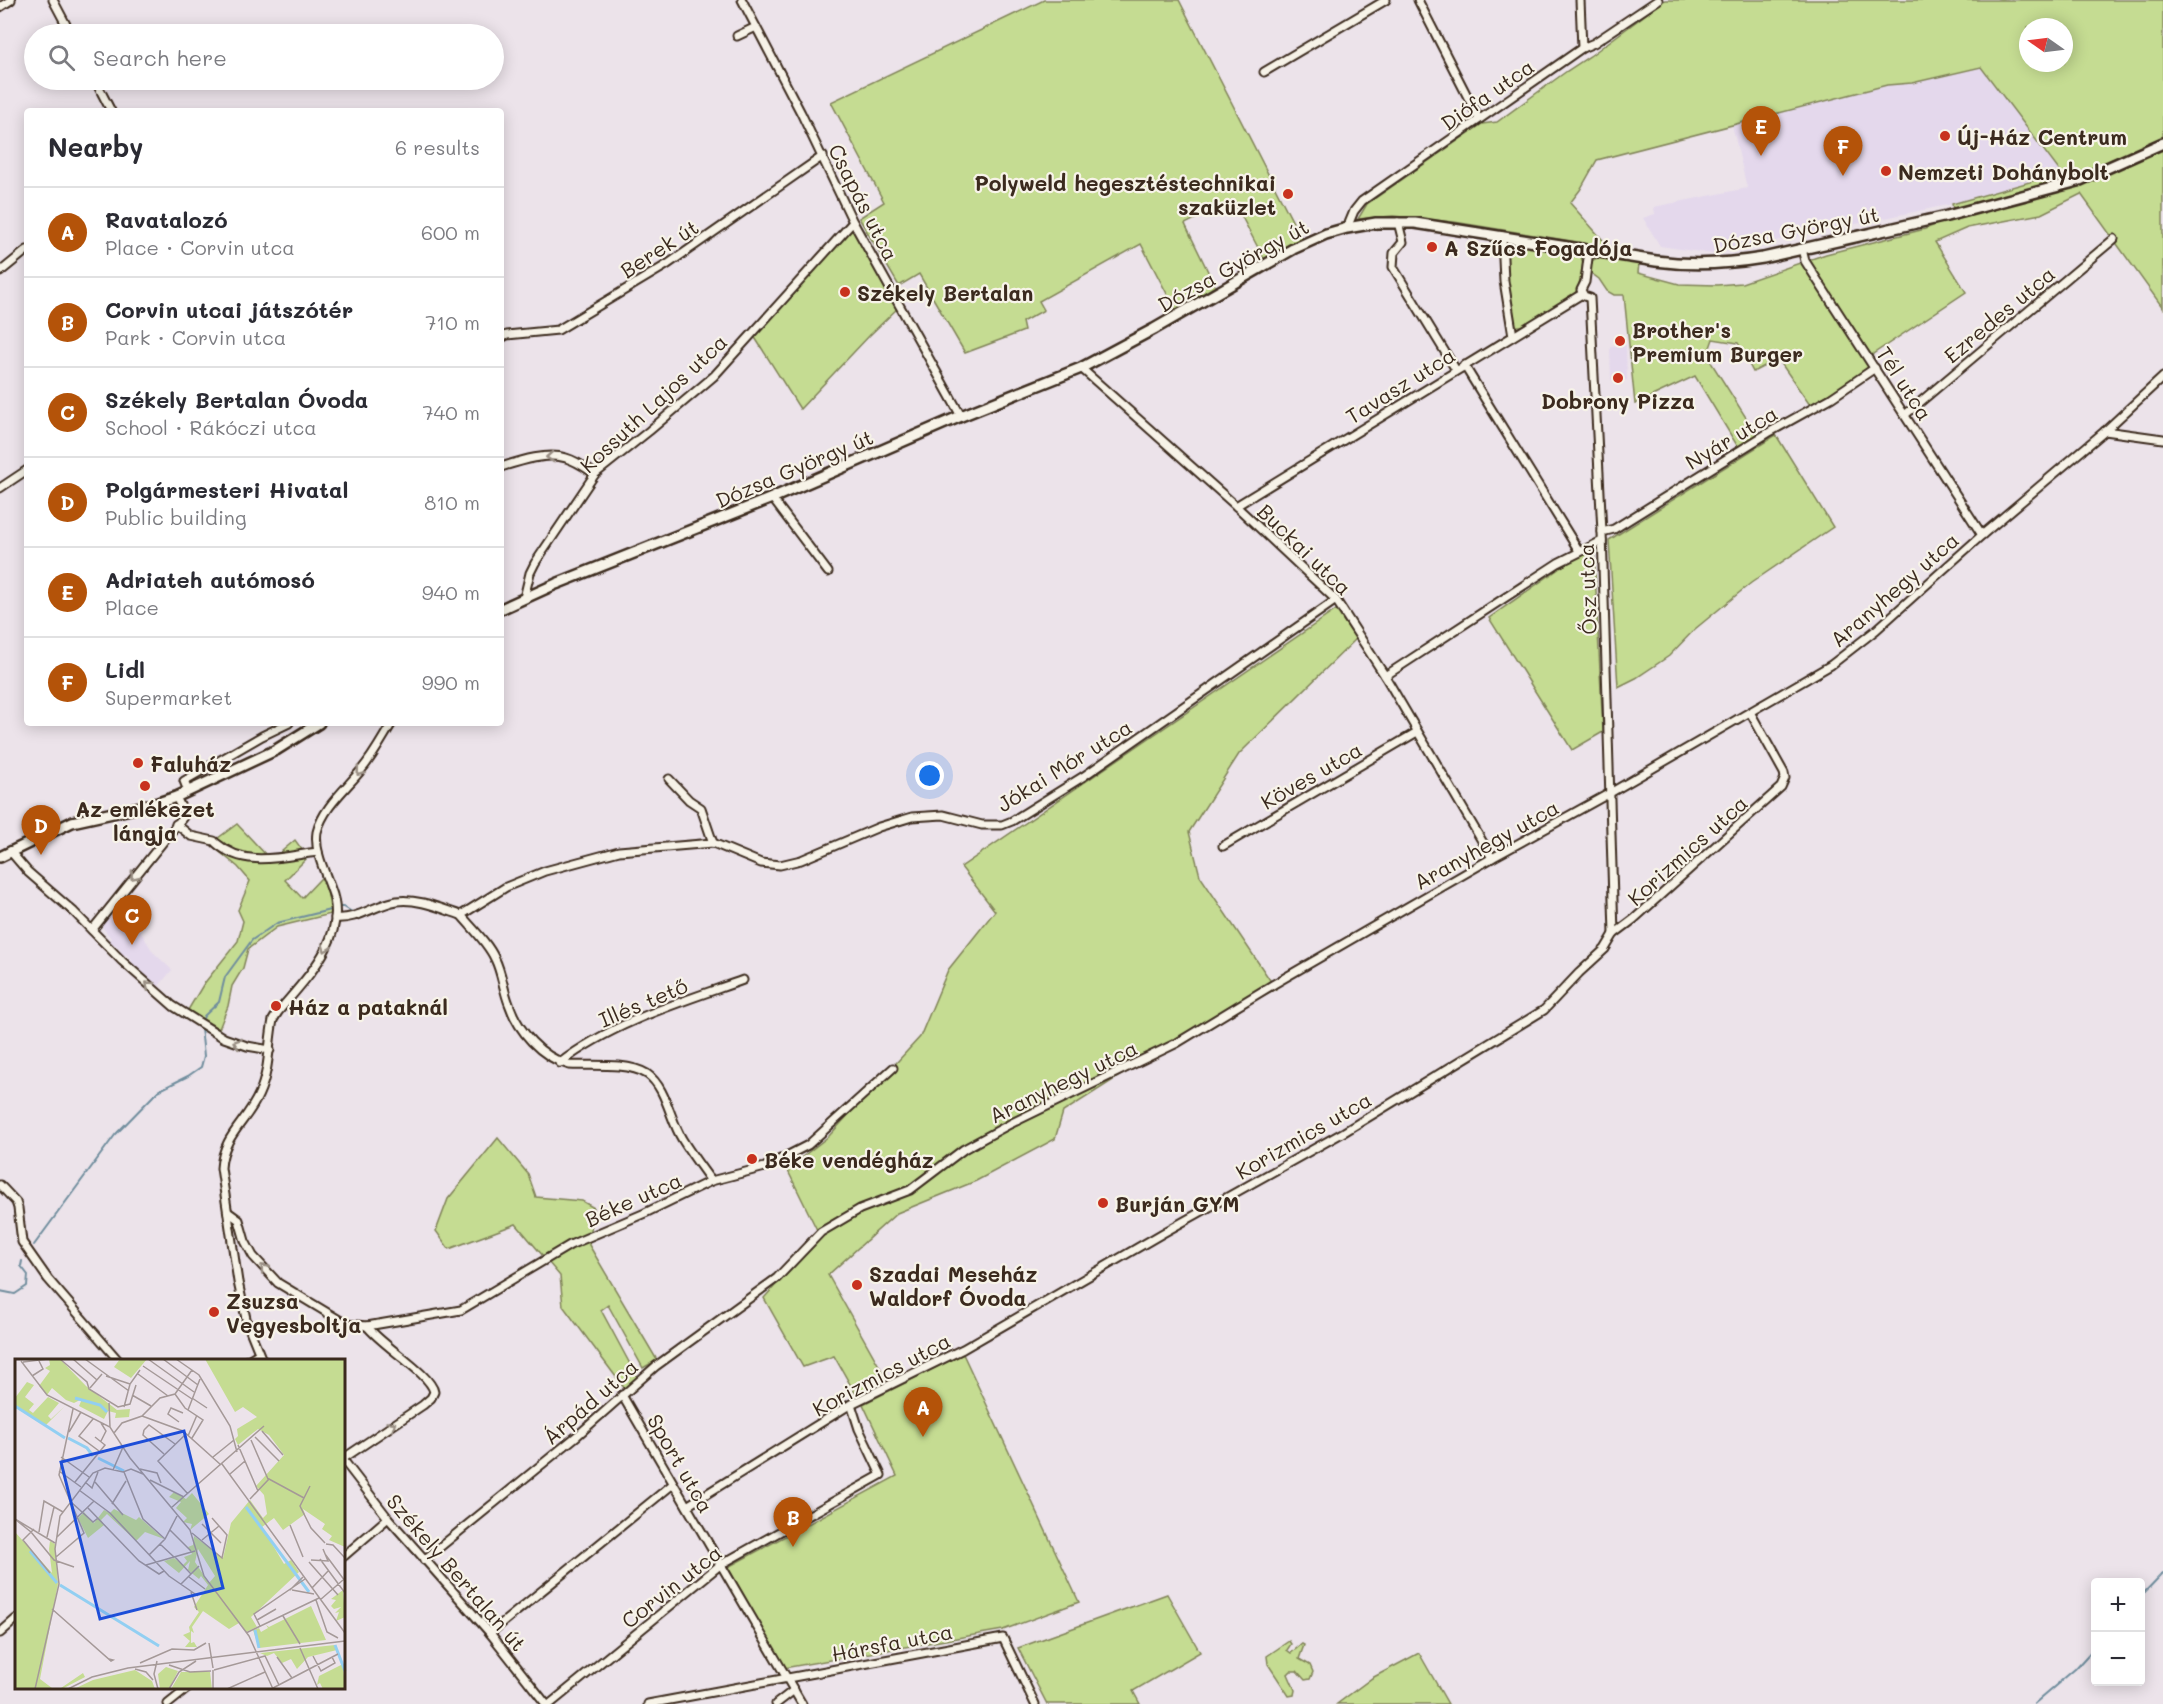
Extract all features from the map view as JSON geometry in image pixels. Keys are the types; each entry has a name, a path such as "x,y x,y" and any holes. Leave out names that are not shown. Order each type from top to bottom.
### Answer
{"main road":[{"name":"Dózsa György út","path":"504,608 1081,368 1293,249 1326,234 1347,228 1398,222 1415,223 1687,265 1735,262 1947,216 2078,181 2163,143"},
{"path":"0,857 72,822 176,797 276,750 314,726"}],"street":[{"path":"0,7 11,0"},
{"path":"52,0 65,24"},
{"name":"Csapás utca","path":"742,0 823,156 853,222 961,416"},
{"path":"1264,72 1386,0"},
{"path":"1418,0 1479,119"},
{"path":"1580,0 1582,48"},
{"name":"Diófa utca","path":"1347,228 1362,201 1582,48 1594,43 1658,0"},
{"path":"737,36 756,27"},
{"path":"100,90 109,108"},
{"name":"Berek út","path":"504,336 558,330 668,264 823,156"},
{"name":"Kossuth Lajos utca","path":"524,598 535,563 595,474 714,376 853,222"},
{"path":"1398,222 1402,242 1394,253 1393,267 1456,370"},
{"path":"1502,236 1504,281 1514,336"},
{"name":"Ezredes utca","path":"1906,414 2114,239"},
{"name":"Tél utca","path":"1802,249 1805,261 1906,414 1982,535"},
{"name":"Ősz utca","path":"1589,250 1582,294 1590,298 1602,532 1614,934"},
{"path":"0,272 24,252"},
{"name":"Tavasz utca","path":"1236,506 1582,294"},
{"path":"1464,365 1579,551"},
{"name":"Buckai utca","path":"1081,368 1236,506 1336,600 1385,676 1492,858"},
{"name":"Nyár utca","path":"1602,532 1614,529 1768,433 1831,398 1875,368"},
{"name":"Aranyhegy utca","path":"782,1272 821,1232 860,1209 910,1190 964,1149 1010,1124 1177,1043 1274,984 1830,665 1853,649 1982,535 2105,431 2163,377"},
{"path":"2105,431 2163,439"},
{"path":"504,466 527,459 561,457 574,461 595,474"},
{"path":"0,488 24,472"},
{"path":"772,498 828,572"},
{"path":"1385,676 1579,551 1602,541"},
{"name":"Jókai Mór utca","path":"461,915 479,902 545,871 619,850 713,843 761,863 780,865 801,860 879,827 912,817 943,815 982,825 1002,825 1084,776 1336,600"},
{"name":"Korizmics utca","path":"687,1506 851,1404 963,1349 1163,1233 1344,1132 1544,1010 1605,949 1614,934 1634,919 1781,787 1785,778 1784,773 1750,712"},
{"path":"188,791 184,781 283,726"},
{"path":"260,1357 247,1323 238,1282 221,1168 223,1153 228,1139 245,1118 265,1079 273,1020 323,956 334,918 333,893 318,852 316,839 322,818 372,757 390,726"},
{"name":"Köves utca","path":"1223,846 1417,732"},
{"path":"669,779 689,800 701,808 713,843"},
{"path":"92,930 184,815 176,797"},
{"path":"174,827 188,835 215,842 231,854 263,860 318,852"},
{"path":"10,851 27,872 74,912 122,962 173,1006 207,1029 237,1043 270,1050"},
{"path":"334,918 348,919 399,900 461,915 494,956 502,976 508,1002 524,1032 542,1050 560,1063 631,1068 646,1074 655,1082 681,1137 711,1181"},
{"name":"Illés tető","path":"560,1063 580,1047 653,1013 743,980"},
{"name":"Béke utca","path":"228,1212 239,1220 245,1241 253,1256 278,1283 342,1322 368,1326 460,1310 570,1245 645,1213 711,1181 765,1167 808,1145 893,1068"},
{"path":"0,1185 16,1202 22,1242 48,1279 117,1359"},
{"name":"Árpád utca","path":"424,1560 578,1435 656,1366 782,1272"},
{"path":"345,1458 423,1405 434,1392 431,1383 375,1337 368,1326"},
{"name":"Sport utca","path":"622,1395 802,1704"},
{"name":"Corvin utca","path":"548,1704 720,1564 881,1475 859,1429 851,1404"},
{"name":"Székely Bertalan út","path":"345,1460 388,1518 490,1633 548,1704"},
{"path":"490,1633 673,1484"},
{"path":"345,1555 388,1518"},
{"path":"0,1633 15,1619"},
{"name":"Hársfa utca","path":"648,1704 1003,1638 1035,1704"},
{"path":"168,1704 187,1689"},
{"path":"776,1704 794,1690"}],"shaded area":[{"path":"1981,67 2061,173 1952,204 1713,254 1660,246 1643,218 1655,214 1654,207 1747,188 1732,125 1887,85 1912,83"},
{"path":"1626,345 1627,380 1611,380 1610,346"},
{"path":"118,903 139,929 153,952 172,970 158,987 130,964 132,961 126,954 122,957 118,953 121,950 115,944 112,947 107,942 111,938 100,924"}],"green space":[{"path":"1044,0 1179,0 1301,238 1264,259 1233,200 1185,224 1215,286 1176,311 1141,244 1039,301 1044,310 1022,322 1024,331 965,353 919,274 899,286 859,218 884,202 831,102"},
{"path":"1665,0 2163,0 2163,308 2081,194 2041,214 1967,228 1935,242 1966,292 1873,354 1866,372 1810,405 1778,359 1753,372 1738,343 1713,339 1707,356 1757,435 1738,447 1695,376 1635,404 1624,295 1614,295 1607,291 1599,279 1591,273 1589,267 1591,261 1599,257 1639,263 1638,273 1679,284 1742,283 1826,254 1925,229 1955,217 1952,204 2061,173 1981,67 1912,83 1887,85 1597,160 1570,203 1609,247 1454,222 1393,216 1358,219 1367,204 1482,124 1497,122"},
{"path":"851,227 900,306 800,409 754,336"},
{"path":"1505,242 1577,253 1583,263 1578,290 1523,326 1515,326 1512,324 1504,256"},
{"path":"1776,435 1833,527 1751,583 1695,629 1669,656 1618,687 1609,540"},
{"path":"1594,550 1603,732 1572,750 1489,618 1570,561"},
{"path":"1336,610 1356,639 1239,754 1189,832 1200,876 1276,989 1171,1043 1063,1112 1055,1139 976,1181 897,1213 828,1275 883,1373 881,1390 859,1400 834,1356 803,1367 764,1298 820,1236 787,1169 829,1136 920,1037 948,970 995,911 961,867"},
{"path":"237,824 268,857 275,857 295,840 306,859 285,880 302,898 322,877 331,914 277,927 248,949 243,968 232,986 228,1006 219,1029 188,1010 203,985 238,941 243,921 238,910 250,881 238,867 210,844"},
{"path":"498,1138 528,1174 536,1197 582,1201 594,1208 589,1245 657,1360 643,1368 608,1305 601,1310 637,1377 625,1389 563,1306 560,1276 516,1224 449,1249 436,1231 448,1199"},
{"path":"963,1354 1079,1602 1003,1630 784,1668 728,1567 897,1476 863,1404"},
{"path":"1167,1594 1200,1652 1133,1691 1140,1704 1047,1704 1018,1648"},
{"path":"1289,1641 1291,1644 1287,1650 1291,1653 1302,1644 1304,1645 1299,1659 1310,1665 1313,1672 1310,1679 1305,1680 1297,1671 1291,1671 1288,1674 1295,1690 1294,1695 1289,1696 1268,1664 1267,1656"},
{"path":"1419,1653 1448,1704 1337,1704 1372,1678"}],"waterway":[{"path":"339,907 352,912"},
{"path":"202,1021 204,1016 219,1002 225,977 252,940 277,923 330,910"},
{"path":"34,1245 115,1135 158,1091 201,1067 204,1056 201,1027"},
{"path":"0,1291 15,1294 27,1286 28,1275 21,1266 22,1261"},
{"path":"2145,1592 2163,1573"},
{"path":"2034,1704 2075,1669 2091,1651"}],"place":[{"name":"Új-Ház Centrum","path":"1945,136"},
{"name":"Adriateh autómosó","path":"1761,156"},
{"name":"Nemzeti Dohánybolt","path":"1886,171"},
{"name":"Lidl","path":"1843,176"},
{"name":"Polyweld hegesztéstechnikai szaküzlet","path":"1288,194"},
{"name":"A Szűcs Fogadója","path":"1432,247"},
{"name":"Székely Bertalan","path":"845,292"},
{"name":"Brother's Premium Burger","path":"1620,341"},
{"name":"Dobrony Pizza","path":"1618,378"},
{"name":"Faluház","path":"138,763"},
{"name":"Az emlékezet lángja","path":"145,786"},
{"name":"Polgármesteri Hivatal","path":"41,855"},
{"name":"Székely Bertalan Óvoda","path":"132,945"},
{"name":"Ház a pataknál","path":"276,1006"},
{"name":"Béke vendégház","path":"752,1159"},
{"name":"Burján GYM","path":"1103,1203"},
{"name":"Szadai Meseház Waldorf Óvoda","path":"857,1285"},
{"name":"Zsuzsa Vegyesboltja","path":"214,1312"},
{"name":"Ravatalozó","path":"923,1437"},
{"name":"Corvin utcai játszótér","path":"793,1547"}]}
